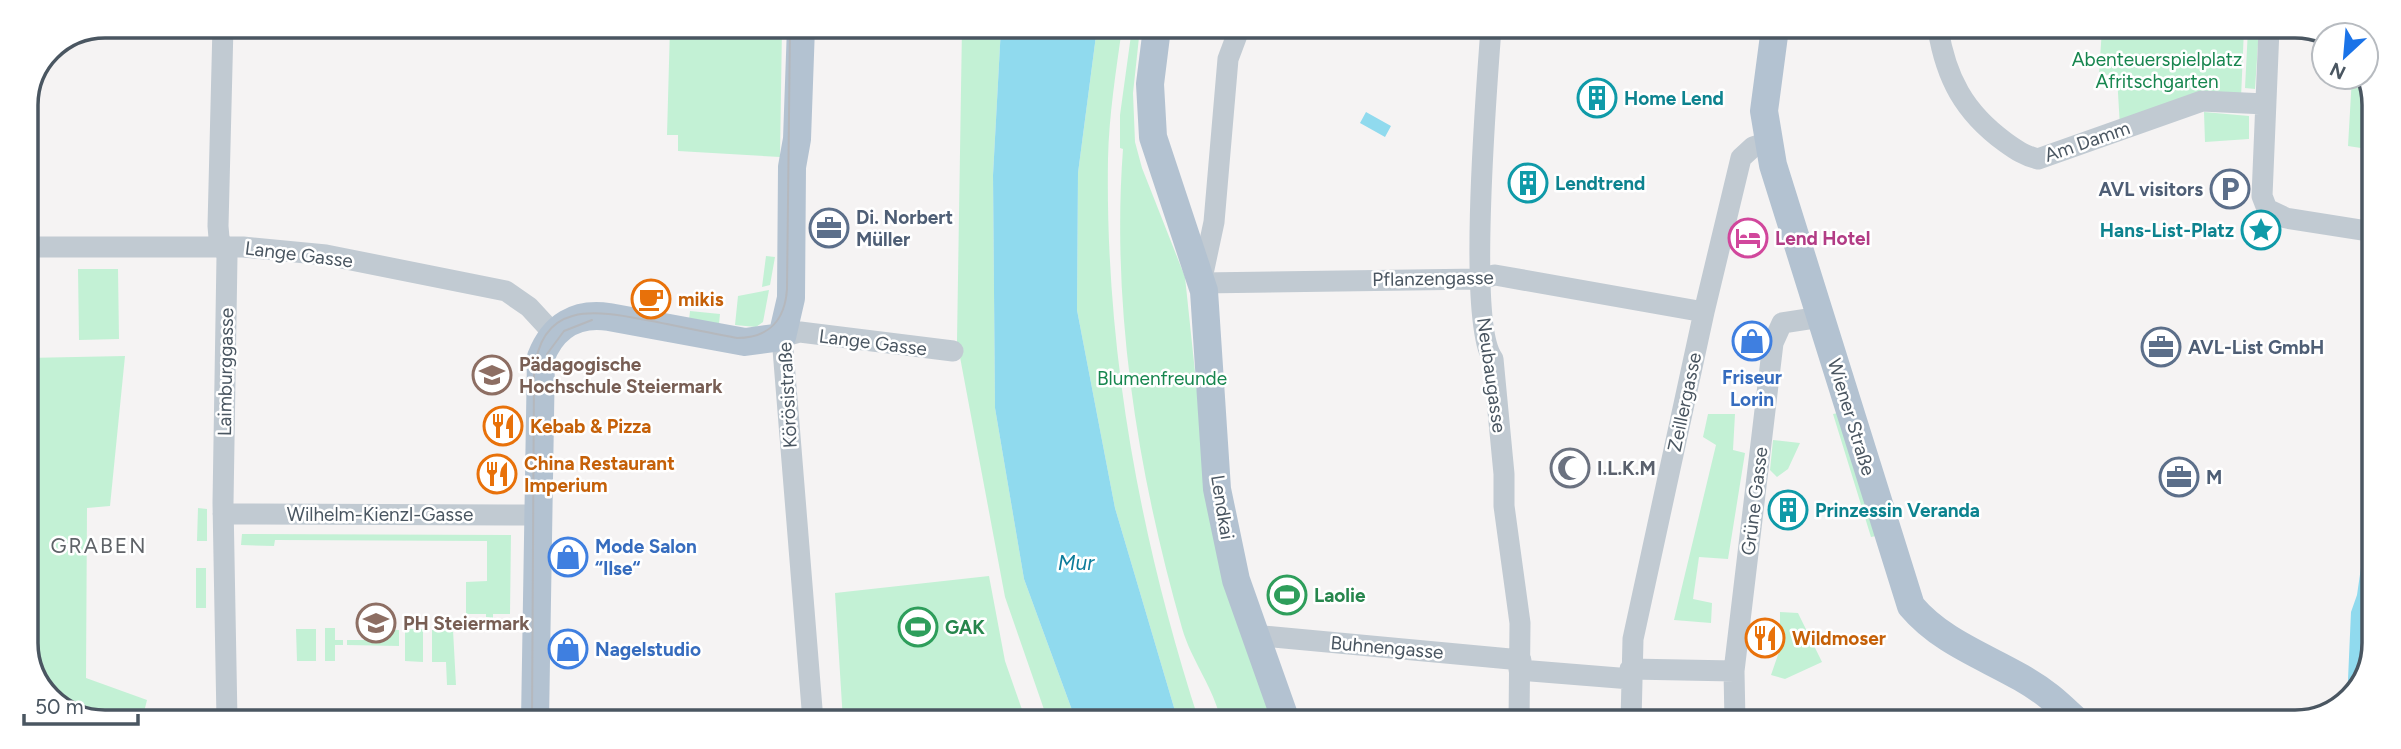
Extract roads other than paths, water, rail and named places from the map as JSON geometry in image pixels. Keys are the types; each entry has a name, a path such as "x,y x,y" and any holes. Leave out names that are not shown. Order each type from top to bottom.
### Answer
{"main road":[{"name":"Körösistraße","path":"782,337 791,298 792,167 797,139 801,38"},
{"name":"Lendkai","path":"1156,38 1150,84 1153,137 1201,283 1217,489 1236,580 1253,635 1281,710"},
{"name":"Wiener Straße","path":"1774,38 1764,111 1768,142 1911,606 1932,627 1954,643 2049,696 2065,710"},
{"name":"Lange Gasse","path":"553,333 563,325 587,316 609,317 745,342 782,337"},
{"path":"535,710 539,370 541,357 553,333"}],"street":[{"name":"Laimburggasse","path":"223,38 218,226 222,245 228,256 223,514 227,710"},
{"name":"Lendkai","path":"1201,283 1214,222 1228,59 1236,38"},
{"name":"Neubaugasse","path":"1490,38 1484,134 1480,279 1486,349 1493,359 1504,474 1504,506 1520,623 1519,710"},
{"name":"Am Damm","path":"1939,38 1943,60 1956,93 1981,124 2026,156 2038,159 2202,101 2265,104"},
{"path":"2269,38 2262,196 2267,209 2286,218 2362,230"},
{"name":"Zeillergasse","path":"1630,710 1633,639 1703,312 1741,158 1752,147 1768,142"},
{"name":"Lange Gasse","path":"38,247 222,245 326,255 506,291 529,307 553,333"},
{"name":"Pflanzengasse","path":"1201,283 1480,279 1495,275 1703,312"},
{"name":"Grüne Gasse","path":"1735,710 1734,671 1773,343 1782,323 1821,317"},
{"name":"Lange Gasse","path":"782,337 800,332 953,351"},
{"name":"Körösistraße","path":"782,337 812,710"},
{"name":"Wilhelm-Kienzl-Gasse","path":"223,514 537,515"},
{"name":"Buhnengasse","path":"1253,635 1520,665 1630,674 1734,671"}],"water":[{"name":"Mur","path":"1000,38 1096,38 1078,173 1077,310 1115,508 1175,710 1072,710 1024,579 995,408 993,175"},
{"path":"1366,112 1391,126 1385,137 1360,123"},
{"path":"2362,561 2362,652 2348,686 2351,612 2357,595"}],"tram line":[{"path":"532,710 534,374 539,349 547,332 560,321 575,315 612,314 737,338 758,335 779,318 787,289 790,38"},
{"path":"547,354 564,331 592,320"}],"place":[{"name":"Home Lend","path":"1597,98"},
{"name":"Lendtrend","path":"1528,183"},
{"name":"AVL visitors","path":"2230,189"},
{"name":"Di. Norbert Müller","path":"829,228"},
{"name":"Hans-List-Platz","path":"2261,230"},
{"name":"Lend Hotel","path":"1748,238"},
{"name":"mikis","path":"651,299"},
{"name":"Friseur Lorin","path":"1752,341"},
{"name":"AVL-List GmbH","path":"2161,347"},
{"name":"Pädagogische Hochschule Steiermark","path":"492,375"},
{"name":"Kebab & Pizza","path":"503,426"},
{"name":"I.L.K.M","path":"1570,468"},
{"name":"China Restaurant Imperium","path":"497,474"},
{"name":"M","path":"2179,477"},
{"name":"Prinzessin Veranda","path":"1788,510"},
{"name":"Mode Salon “Ilse“","path":"568,557"},
{"name":"Laolie","path":"1287,595"},
{"name":"PH Steiermark","path":"376,623"},
{"name":"GAK","path":"918,627"},
{"name":"Wildmoser","path":"1765,638"},
{"name":"Nagelstudio","path":"568,649"}],"district":[{"name":"GRABEN","path":"99,546"}],"park label":[{"name":"Abenteuerspielplatz Afritschgarten","path":"2157,70"},
{"name":"Blumenfreunde","path":"1162,378"}]}
